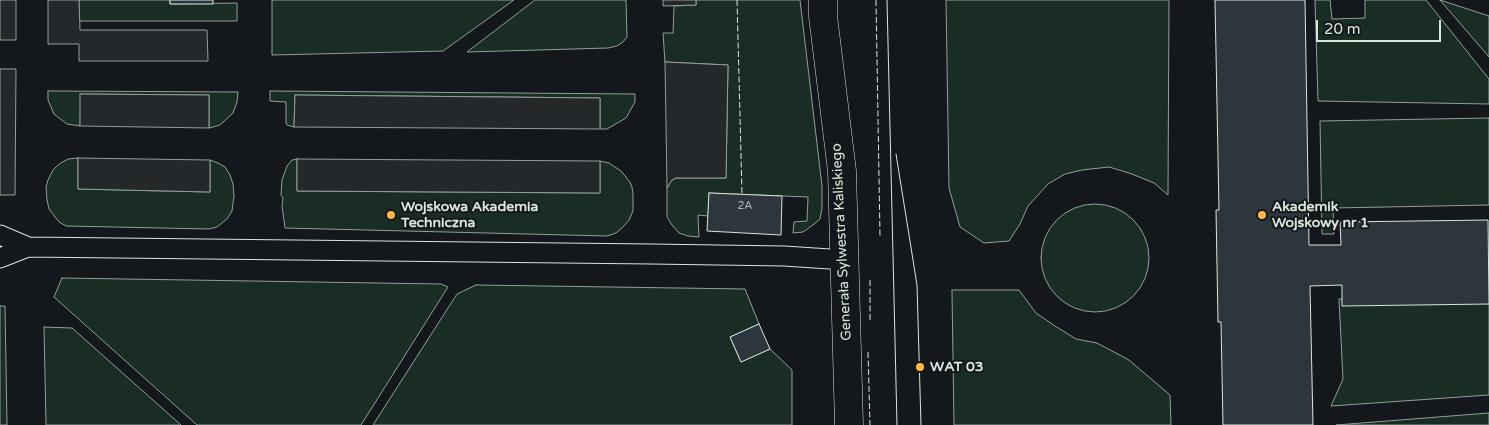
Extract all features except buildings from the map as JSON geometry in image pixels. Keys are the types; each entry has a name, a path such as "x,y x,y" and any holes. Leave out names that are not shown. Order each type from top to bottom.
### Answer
{"street":[{"name":"Generała Sylwestra Kaliskiego","path":"823,0 823,16 842,170 849,425"}],"lane":[{"path":"0,235 28,247"},
{"path":"0,258 28,247 670,254 784,256 845,260"}],"green space":[{"path":"79,0 170,0 170,4 237,3 237,21 79,21"},
{"path":"272,0 514,0 443,51 272,55"},
{"path":"535,0 626,0 627,37 617,46 608,48 467,52"},
{"path":"696,0 800,0 822,186 820,219 803,232 793,233 794,222 807,221 808,197 709,193 708,216 698,215 699,237 679,233 667,217 667,188 672,180 676,178 726,178 728,65 665,62 663,33 673,33 674,6 696,5"},
{"path":"946,0 1169,0 1168,195 1154,183 1109,167 1082,170 1065,174 1048,184 1028,206 1020,224 1009,241 984,243 960,227 949,188"},
{"path":"1315,0 1330,0 1332,19 1365,18 1365,0 1426,0 1489,79 1489,104 1318,101"},
{"path":"1440,0 1489,16 1489,57"},
{"path":"48,91 238,92 233,113 220,125 209,128 209,95 81,94 80,126 67,124 54,114 48,100"},
{"path":"270,91 635,94 635,102 626,118 607,129 600,129 600,98 295,95 294,127 286,123 286,102 270,101"},
{"path":"1489,118 1489,205 1333,208 1334,234 1322,234 1320,121"},
{"path":"78,158 78,189 210,192 210,160 225,167 230,175 234,196 232,211 227,219 217,227 209,229 66,226 59,222 49,209 46,187 53,170 59,164 68,159"},
{"path":"297,159 297,191 600,193 600,161 609,163 621,171 630,182 633,194 633,211 629,220 622,228 616,233 607,236 285,228 282,206 283,198 281,195 282,180 287,166 292,160"},
{"path":"1095,204 1116,208 1133,220 1145,237 1149,258 1145,279 1133,296 1116,308 1095,312 1074,308 1057,296 1045,279 1041,258 1045,237 1057,220 1074,208"},
{"path":"62,278 441,284 448,287 361,425 197,425 54,297"},
{"path":"476,285 745,289 759,324 730,337 741,362 770,349 792,370 792,425 373,425 457,294"},
{"path":"952,290 1019,290 1036,313 1076,339 1097,343 1129,360 1170,395 1171,425 954,425"},
{"path":"1489,298 1489,395 1331,406 1343,379 1339,299"},
{"path":"0,306 5,306 7,425 0,425"},
{"path":"44,327 72,328 181,425 46,425"},
{"path":"1489,413 1489,425 1336,425"}],"shaded area":[{"path":"0,0 16,0 16,40 0,40"},
{"path":"48,0 79,0 80,30 207,30 208,61 79,61 79,44 48,44"},
{"path":"663,0 696,0 696,5 663,6"},
{"path":"665,62 728,65 726,178 676,178 672,180 667,188"},
{"path":"0,69 16,69 15,195 0,195"},
{"path":"80,94 209,95 209,128 80,126"},
{"path":"295,95 600,98 600,129 294,127"},
{"path":"78,158 210,160 210,192 78,189"},
{"path":"297,159 600,161 600,193 297,191"}],"tram line":[{"path":"887,0 897,425"},
{"path":"896,154 917,285 921,425"}],"fence":[{"path":"737,0 742,194"},
{"path":"876,0 880,236"},
{"path":"870,280 870,321"},
{"path":"868,352 870,425"}],"place":[{"name":"Wojskowa Akademia Techniczna","path":"391,215"},
{"name":"Akademik Wojskowy nr 1","path":"1262,215"},
{"name":"WAT 03","path":"920,367"}]}
